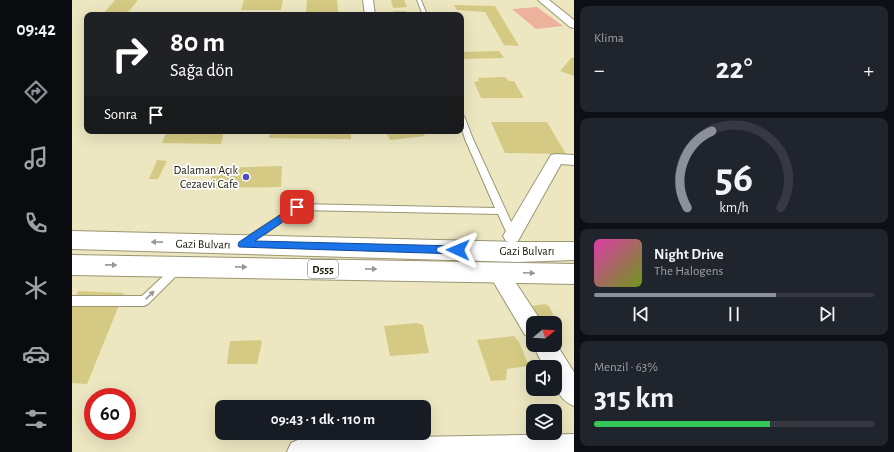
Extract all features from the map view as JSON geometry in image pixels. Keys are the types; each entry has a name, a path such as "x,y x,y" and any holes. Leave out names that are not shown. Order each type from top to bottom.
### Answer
{"main road":[{"name":"Gazi Bulvarı","path":"72,240 242,245 516,244 574,251"},
{"name":"Gazi Bulvarı","path":"72,265 497,271 574,274"}],"street":[{"path":"368,0 370,12"},
{"path":"543,0 574,25"},
{"path":"516,244 556,159 574,160"},
{"path":"497,271 526,317"},
{"path":"548,352 574,394"},
{"path":"300,452 574,447"}],"lane":[{"path":"419,0 424,12"},
{"path":"464,125 516,244"},
{"path":"242,245 297,207 501,211"},
{"path":"72,301 144,301 180,266"}],"shaded area":[{"path":"537,7 563,26 536,29 512,9"}],"building":[{"path":"115,0 138,0 128,12 105,12"},
{"path":"244,0 283,0 281,10 241,10"},
{"path":"307,0 337,0 338,12 306,12"},
{"path":"391,0 404,0 407,7 393,8"},
{"path":"454,5 495,6 519,46 504,45 485,12 457,10"},
{"path":"406,11 406,12 393,12"},
{"path":"499,51 504,58 464,59 464,52"},
{"path":"572,57 574,58 574,76 560,71"},
{"path":"505,77 509,81 514,81 524,98 481,98 474,82 479,81 478,78"},
{"path":"491,122 547,122 566,154 505,153"},
{"path":"166,134 223,134 221,144 162,143"},
{"path":"270,134 351,134 351,139 269,138"},
{"path":"387,134 424,134 425,136 390,140"},
{"path":"157,160 167,161 158,179 149,179"},
{"name":"Dalaman Açık Cezaevi Cafe","path":"282,166 281,187 209,188 214,168"},
{"path":"78,291 124,293 87,384 72,383 72,303"},
{"path":"544,304 549,306 554,316 536,316 532,306"},
{"path":"417,323 423,325 429,353 390,356 384,326"},
{"path":"514,336 519,342 526,360 526,366 507,369 506,380 491,381 477,340"},
{"path":"260,340 262,342 257,364 227,364 230,341"}],"place":[{"name":"Dalaman Açık Cezaevi Cafe","path":"246,177"}],"route":[{"path":"297,207 242,245 458,250"}]}
